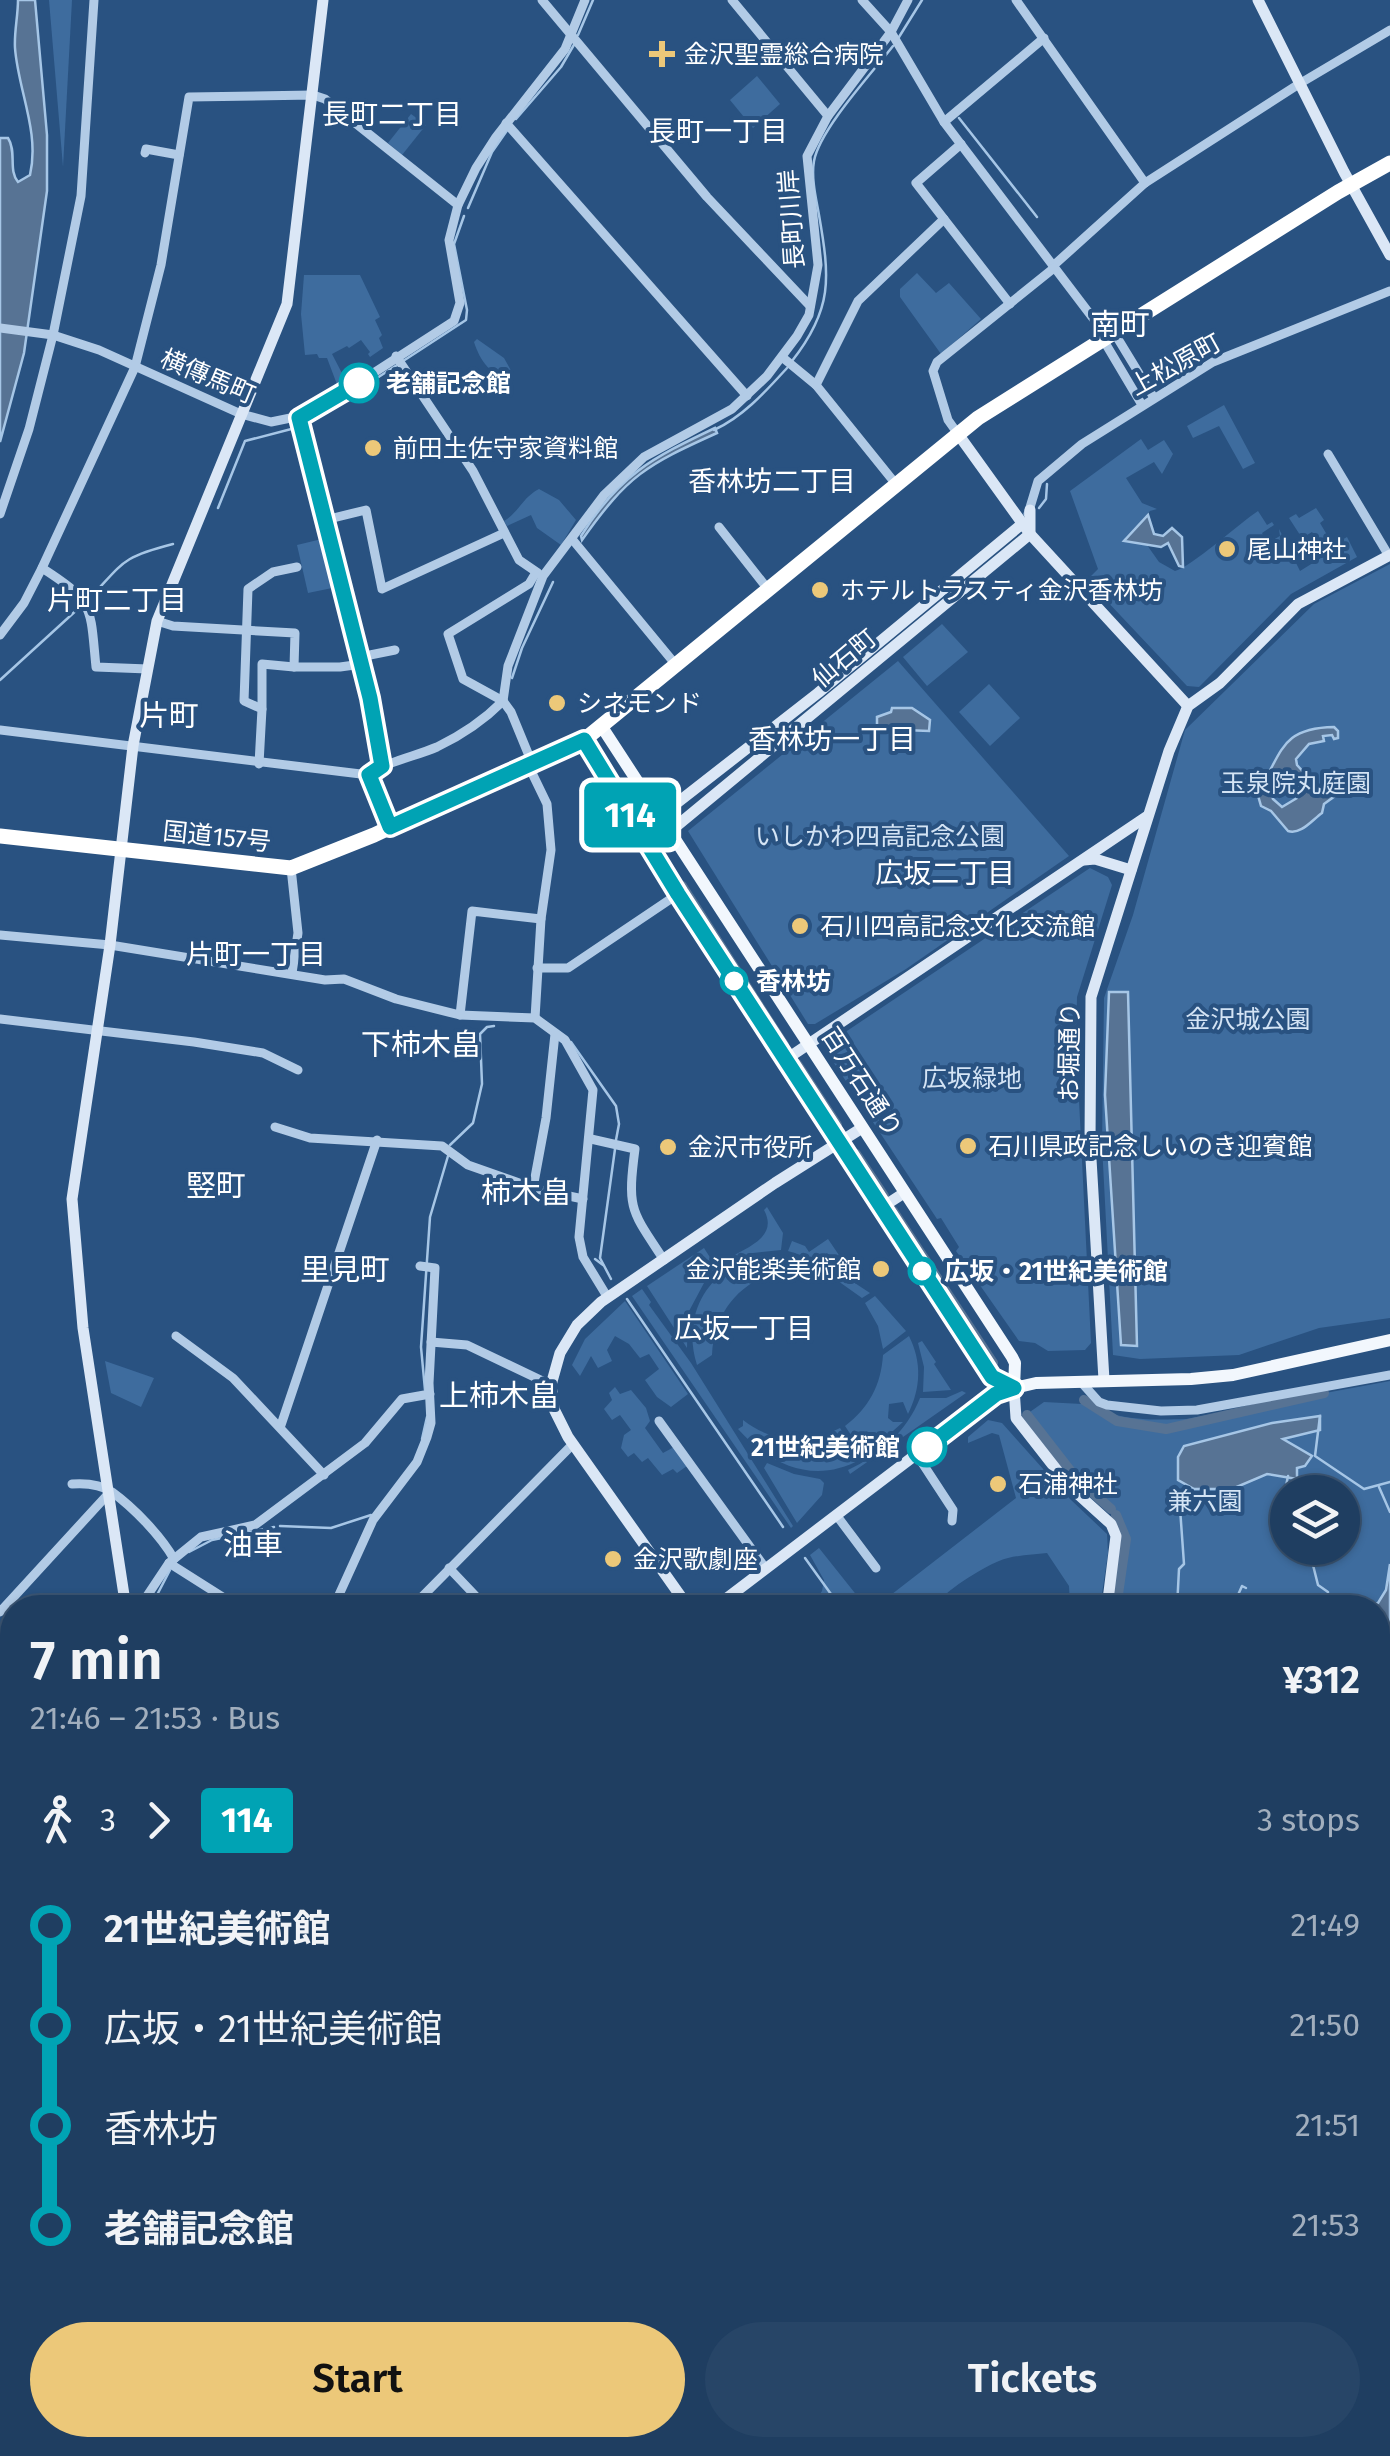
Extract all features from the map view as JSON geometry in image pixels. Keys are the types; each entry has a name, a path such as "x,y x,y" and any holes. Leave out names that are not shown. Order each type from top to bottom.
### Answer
{"highway":[{"path":"584,740 958,434 1390,163"},
{"name":"国道157号","path":"0,836 291,868 584,740"}],"main road":[{"name":"百万石通り","path":"602,727 1015,1363 1014,1388"},
{"path":"584,740 784,1060 992,1377 1014,1388 1036,1383 1191,1379 1232,1375 1386,1344"}],"street":[{"path":"0,514 29,429 81,196 94,0"},
{"path":"124,1595 83,1328 72,1199 110,945 133,746 157,620 288,304 323,0"},
{"path":"542,0 707,197 810,306"},
{"path":"0,635 24,603 42,568 135,367 161,266 188,97 313,95 324,99 458,205 476,168 506,123 543,82 573,37 585,0"},
{"path":"732,0 828,116"},
{"path":"862,0 891,32 944,122 1154,398"},
{"name":"長町川岸","path":"503,700 508,666 540,573 575,543 604,495 644,457 732,410 784,358 797,336 809,314 818,266 807,156 828,116 891,32 908,0"},
{"path":"1016,0 1146,183"},
{"path":"1258,0 1390,254"},
{"path":"1188,706 1026,529 948,420 932,371 937,362 1054,267 1146,183 1390,30"},
{"path":"944,122 1044,38"},
{"path":"506,123 747,396"},
{"path":"961,144 916,183 1010,304"},
{"path":"145,153 146,149 179,155"},
{"name":"横傳馬町","path":"0,328 50,334 241,414 271,422 299,418 341,396 454,321 459,313 449,240 458,205"},
{"path":"816,385 858,301 944,219"},
{"name":"上松原町","path":"1030,510 1038,481 1082,444 1213,362 1390,291"},
{"path":"1109,338 1142,406"},
{"path":"784,358 816,385 896,483"},
{"path":"398,360 473,470 520,560 540,573 529,584 448,634 463,678 503,700 547,804 551,850 541,919 535,1018"},
{"path":"299,418 361,660 382,766"},
{"path":"1328,454 1389,555"},
{"path":"325,520 366,510 382,590 504,534"},
{"path":"1026,529 1030,510"},
{"path":"719,527 767,588"},
{"name":"仙石町","path":"650,848 822,698 1026,529"},
{"path":"575,543 676,665"},
{"name":"お堀通り","path":"1104,1380 1091,1162 1090,1015 1094,988 1169,751 1188,706 1220,683 1298,604 1389,555"},
{"path":"262,710 244,701 248,589 272,572 297,566"},
{"path":"42,568 85,602 96,668 148,669"},
{"path":"157,620 173,626 295,633 294,667"},
{"path":"260,764 262,664 340,668 395,650"},
{"name":"仙石町","path":"659,818 822,698"},
{"path":"0,730 369,775 476,727 503,700"},
{"path":"369,775 390,827"},
{"path":"618,795 637,783"},
{"path":"784,1060 1148,816"},
{"path":"1084,860 1095,859 1131,870"},
{"path":"291,868 298,932 292,973"},
{"path":"538,968 568,968 678,894"},
{"path":"460,1015 472,911 541,919"},
{"path":"0,935 110,945 325,980 344,979 396,999 460,1015 535,1018 565,1040 593,1090 580,1236 583,1257 608,1298"},
{"path":"0,1019 262,1053 298,1070"},
{"path":"532,1188 546,1118 555,1034"},
{"path":"275,1128 310,1138 442,1146 468,1165 532,1188 582,1200"},
{"path":"680,1595 556,1416 551,1385 557,1361 572,1332 608,1298 862,1128"},
{"path":"281,1425 377,1140"},
{"path":"591,1140 635,1149 630,1183 632,1211 664,1260"},
{"path":"881,1208 904,1193"},
{"path":"339,1595 372,1520 416,1462 431,1423 435,1268 420,1266"},
{"path":"176,1336 234,1378 324,1475"},
{"path":"431,1342 467,1345 551,1385"},
{"path":"1080,1381 1093,1397 1107,1405 1172,1412 1390,1375"},
{"path":"731,1595 996,1394 1014,1388"},
{"name":"百万石通り","path":"1014,1388 1016,1418 1070,1487 1111,1524 1116,1550 1109,1595"},
{"path":"148,1595 172,1561 200,1537 255,1525 365,1443 402,1399 430,1394"},
{"path":"659,1421 766,1569"},
{"path":"423,1595 573,1444"},
{"path":"916,1454 953,1510 952,1521"},
{"path":"72,1484 95,1485 110,1491 152,1531 172,1561 221,1595"},
{"path":"15,1595 110,1491"},
{"path":"837,1516 876,1568"},
{"path":"449,1568 475,1595"}],"green space":[{"path":"49,0 72,0 63,167"},
{"path":"757,76 780,104 753,128 730,100"},
{"path":"411,114 426,125 402,155 388,143"},
{"path":"917,273 936,293 949,283 981,319 941,354 900,297 900,289"},
{"path":"304,275 360,275 380,317 375,320 383,348 370,357 361,340 332,354 346,381 338,387 327,358 305,355 301,314"},
{"path":"477,339 504,358 514,376 511,380 487,367 476,349"},
{"path":"1224,405 1255,463 1243,469 1219,426 1193,438 1187,426"},
{"path":"1141,439 1148,450 1164,440 1173,454 1162,474 1154,462 1126,478 1142,503 1157,509 1150,511 1125,538 1147,545 1159,562 1175,571 1258,511 1267,525 1274,525 1262,533 1268,543 1280,536 1279,529 1300,571 1329,553 1312,532 1302,538 1289,518 1296,514 1299,518 1316,508 1333,545 1347,537 1357,557 1291,594 1199,687 1187,686 1087,580 1098,569 1070,491"},
{"path":"539,489 559,500 576,520 561,545 537,528 531,515 507,526 504,521"},
{"path":"326,538 337,587 308,593 297,545"},
{"name":"金沢城公園","path":"1390,564 1390,1318 1319,1328 1239,1355 1140,1359 1113,1355 1102,1145 1104,998 1133,915 1185,730 1314,604"},
{"path":"942,624 968,652 927,686 903,657"},
{"name":"いしかわ四高記念公園","path":"898,661 1069,856 906,969 815,1024 808,1024 688,831"},
{"path":"989,684 1020,718 990,746 959,712"},
{"name":"広坂緑地","path":"1090,868 1108,877 1112,885 1077,997 1091,1343 1085,1350 1048,1351 1035,1343 1019,1341 956,1251 959,1247 941,1218 937,1219 830,1057 829,1043"},
{"path":"767,1207 783,1233 781,1250 733,1260 731,1257 765,1233"},
{"path":"828,1239 843,1261 856,1253 860,1259 842,1268 788,1251 792,1241 809,1252"},
{"path":"704,1248 718,1270 708,1280 712,1270 704,1260 693,1262 686,1270 690,1283 704,1283 688,1313 687,1348 647,1286"},
{"path":"760,1256 782,1256 775,1266 781,1268 785,1264 789,1269 758,1279 734,1298 719,1323 712,1355 697,1365 693,1328 703,1296 726,1271"},
{"path":"787,1257 829,1266 870,1293 862,1298 831,1276 795,1270"},
{"path":"642,1289 793,1526 791,1528 632,1296"},
{"path":"875,1296 906,1331 883,1349 878,1326 865,1303"},
{"path":"625,1301 688,1394 671,1407 657,1397 645,1380 659,1369 649,1354 640,1358 629,1344 615,1336 607,1350 612,1361 598,1368 591,1356 580,1376 572,1365 585,1339"},
{"path":"909,1336 918,1365 912,1404 908,1414 903,1402 889,1404 888,1418 903,1422 865,1456 845,1426 872,1395 883,1355"},
{"path":"922,1341 951,1390 923,1392 924,1367 918,1343"},
{"path":"105,1361 154,1378 141,1407 111,1393"},
{"name":"兼六園","path":"1390,1381 1390,1595 1119,1595 1127,1546 1123,1524 1111,1508 1076,1478 1027,1414 1044,1402 1082,1404 1085,1400 1120,1416 1186,1419"},
{"path":"615,1387 620,1394 631,1390 646,1408 650,1421 645,1428 663,1453 674,1447 687,1466 677,1473 673,1469 662,1475 648,1458 642,1462 634,1453 628,1457 621,1448 624,1435 631,1430 620,1415 612,1420 604,1409 612,1400 609,1393"},
{"path":"966,1393 850,1474 848,1470 871,1457 900,1431 920,1398 946,1398"},
{"path":"743,1420 766,1433 790,1439 815,1437 840,1428 861,1459 827,1470 795,1468 751,1442 738,1429"},
{"path":"988,1420 1002,1423 1107,1534 1102,1595 1069,1595 1069,1586 1047,1553 992,1564 946,1595 891,1595 1016,1498 999,1435 992,1433 968,1443 968,1437"},
{"path":"767,1463 824,1483 822,1495 797,1523 764,1468"},
{"path":"819,1548 856,1595 819,1595 824,1580 810,1555"}],"shaded area":[{"path":"18,0 35,0 47,135 47,191 24,353 0,442 0,138 8,138 11,143 13,172 18,182 30,175 32,159 15,48"},
{"path":"715,428 717,433 640,474 613,500 582,540 595,515 623,483 655,459"},
{"path":"1148,515 1154,534 1163,536 1172,528 1182,537 1183,567 1168,543 1161,547 1124,541"},
{"path":"892,708 912,708 930,720 929,731 877,729 877,717"},
{"path":"1334,727 1338,738 1323,736 1324,741 1309,744 1296,759 1297,765 1318,788 1331,786 1335,796 1306,826 1288,831 1271,811 1261,806 1257,792 1284,746 1302,732","holes":["1283,777 1296,780 1300,786 1297,798 1282,807 1273,799 1269,787"]},
{"path":"1109,992 1128,992 1137,1346 1121,1345 1105,1095"},
{"path":"1320,1416 1320,1430 1283,1439 1312,1456 1305,1466 1297,1468 1297,1475 1267,1474 1232,1489 1194,1489 1178,1480 1178,1457 1184,1446 1272,1423"},
{"path":"1390,1564 1390,1595 1383,1595"}],"waterway":[{"path":"578,35 593,0"},
{"path":"899,37 922,0"},
{"path":"516,119 561,67 575,43"},
{"path":"792,361 815,325 825,292 825,257 813,174 818,148 836,118 893,46"},
{"path":"959,118 1037,217"},
{"path":"468,208 492,152 508,129"},
{"path":"308,423 466,320 454,244 464,216"},
{"path":"714,430 744,411 787,368"},
{"path":"218,508 245,441 299,427"},
{"path":"1039,508 1046,499 1047,484"},
{"path":"86,602 131,558 173,544"},
{"path":"512,678 553,582"},
{"path":"0,680 80,607"},
{"path":"682,886 784,1045"},
{"path":"450,1145 473,1123 482,1084 480,1034 494,1026"},
{"path":"571,1042 616,1106 616,1140"},
{"path":"797,1064 837,1125"},
{"path":"611,1279 600,1258 615,1149"},
{"path":"856,1154 884,1196"},
{"path":"425,1390 421,1347 430,1217 448,1156"},
{"path":"893,1211 993,1363"},
{"path":"595,1259 603,1265"},
{"path":"627,1299 783,1527"},
{"path":"1084,1400 1117,1421 1166,1429 1324,1393"},
{"path":"1027,1415 1076,1478 1111,1509"},
{"path":"1320,1416 1315,1456 1364,1489 1390,1482"},
{"path":"422,1439 427,1417"},
{"path":"1379,1487 1390,1512"},
{"path":"1178,1595 1179,1569 1184,1564 1180,1508 1194,1489"},
{"path":"280,1526 331,1528 371,1515"},
{"path":"1116,1515 1126,1539 1118,1595"},
{"path":"189,1552 212,1540 274,1527"},
{"path":"805,1558 832,1595"},
{"path":"1313,1565 1318,1585 1328,1595"},
{"path":"157,1595 170,1570"},
{"path":"1238,1595 1242,1586 1246,1588"}],"bus line":[{"name":"114","path":"359,383 299,418 370,698 382,766 369,775 390,827 584,740 678,894 992,1377 1014,1388 996,1394 927,1447"}],"place":[{"name":"金沢聖霊総合病院","path":"662,54"},
{"name":"老舗記念館","path":"359,383"},
{"name":"前田土佐守家資料館","path":"373,448"},
{"name":"尾山神社","path":"1227,549"},
{"name":"ホテルトラスティ金沢香林坊","path":"820,590"},
{"name":"シネモンド","path":"557,703"},
{"name":"石川四高記念文化交流館","path":"800,926"},
{"name":"香林坊","path":"734,981"},
{"name":"石川県政記念しいのき迎賓館","path":"968,1146"},
{"name":"金沢市役所","path":"668,1147"},
{"name":"金沢能楽美術館","path":"881,1269"},
{"name":"広坂・21世紀美術館","path":"922,1271"},
{"name":"21世紀美術館","path":"927,1447"},
{"name":"石浦神社","path":"998,1484"},
{"name":"金沢歌劇座","path":"613,1559"}],"district":[{"name":"長町二丁目","path":"392,114"},
{"name":"長町一丁目","path":"718,131"},
{"name":"南町","path":"1120,325"},
{"name":"香林坊二丁目","path":"772,481"},
{"name":"片町二丁目","path":"117,600"},
{"name":"片町","path":"169,716"},
{"name":"香林坊一丁目","path":"832,739"},
{"name":"広坂二丁目","path":"945,873"},
{"name":"片町一丁目","path":"256,954"},
{"name":"下柿木畠","path":"421,1045"},
{"name":"竪町","path":"216,1186"},
{"name":"柿木畠","path":"526,1193"},
{"name":"里見町","path":"345,1270"},
{"name":"広坂一丁目","path":"744,1328"},
{"name":"上柿木畠","path":"499,1396"},
{"name":"油車","path":"253,1545"}],"park label":[{"name":"玉泉院丸庭園","path":"1296,783"}]}
